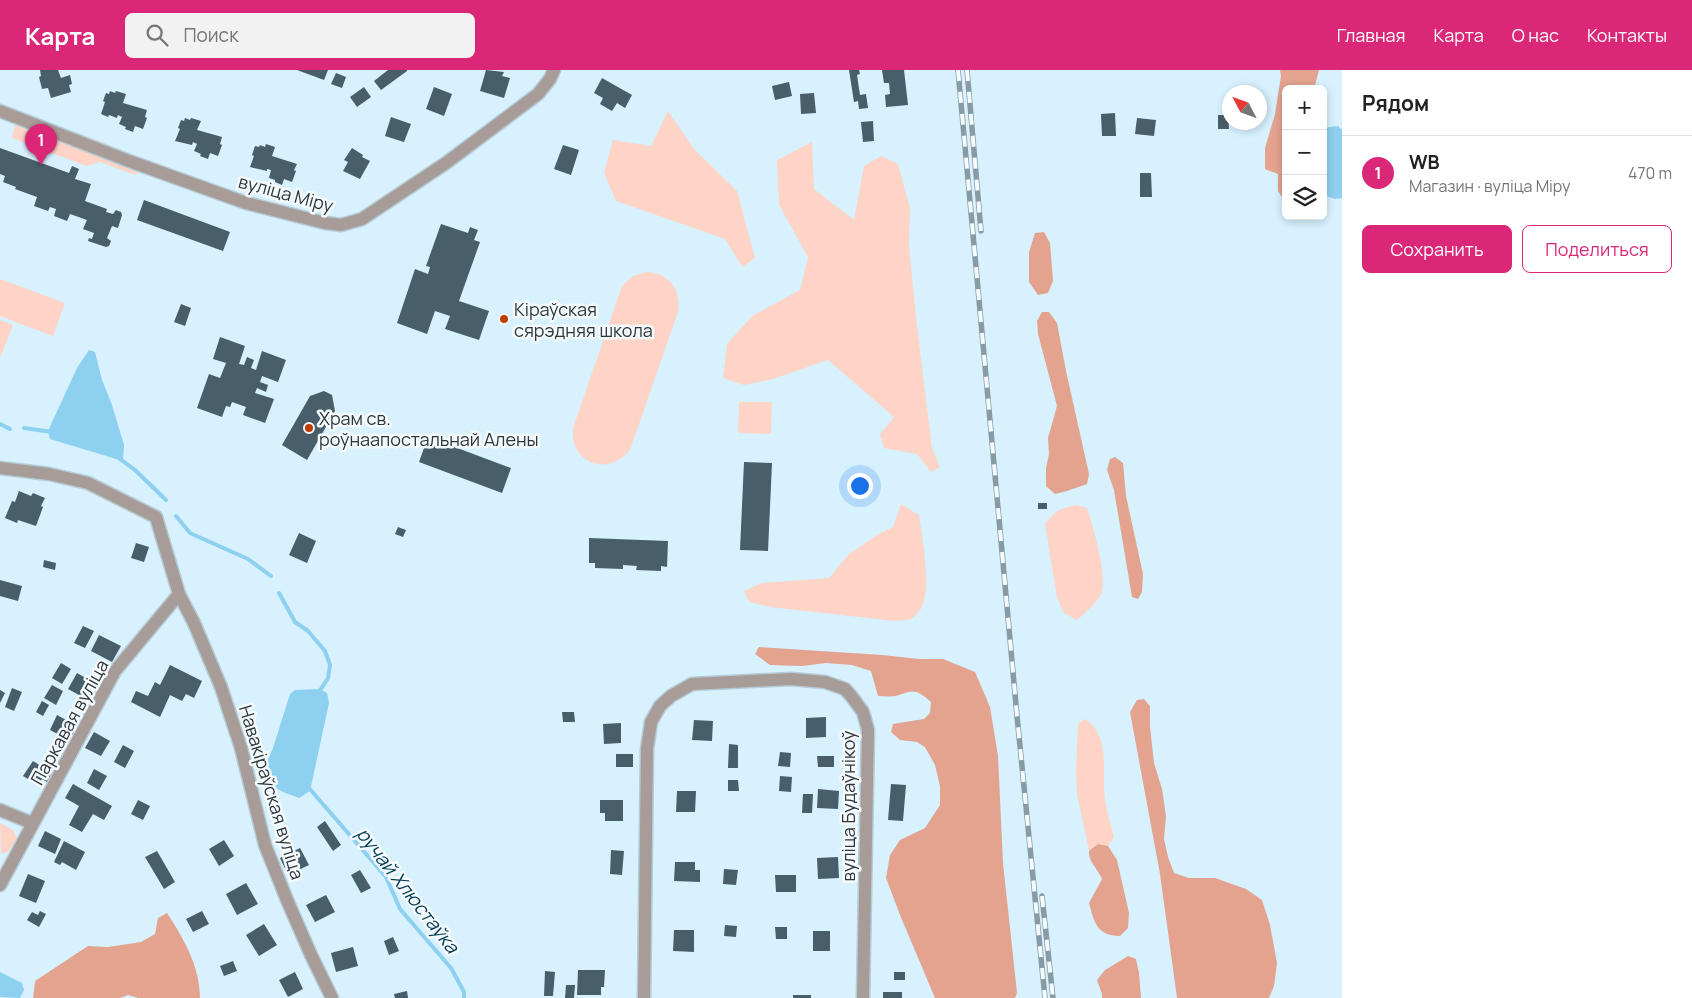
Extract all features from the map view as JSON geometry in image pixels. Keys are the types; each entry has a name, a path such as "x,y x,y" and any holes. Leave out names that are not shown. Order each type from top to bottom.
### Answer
{"street":[{"name":"вуліца Міру","path":"0,111 129,161 246,203 325,223 341,225 362,218 446,163 538,94 550,79 554,70"},
{"name":"Навакіраўская вуліца","path":"0,468 48,474 88,484 156,517 179,594 194,623 221,687 241,748 265,844 297,924 332,998"},
{"name":"Паркавая вуліца","path":"0,886 115,671 179,594"},
{"name":"вуліца Будаўнікоў","path":"644,998 645,810 647,749 651,722 660,706 671,696 692,684 791,679 825,682 845,689 863,712 868,730 863,998"},
{"path":"0,810 32,823"}],"shaded area":[{"path":"1280,70 1319,70 1315,85 1282,85 1282,197 1278,191 1278,174 1265,169 1265,148 1275,114 1281,76"},
{"path":"668,111 694,149 737,191 755,258 742,267 725,239 616,201 604,173 613,140 651,146"},
{"path":"15,125 138,172 135,175 100,162 86,166 12,138"},
{"path":"812,142 814,189 854,220 864,166 881,156 898,164 910,208 909,246 917,326 932,448 940,467 931,472 917,454 884,448 880,434 894,417 828,360 773,379 744,385 723,378 727,344 752,316 800,290 808,257 779,205 777,160"},
{"path":"1044,232 1050,243 1053,281 1048,293 1038,295 1029,282 1029,252 1035,233"},
{"path":"647,272 662,276 672,284 678,297 678,312 630,450 620,459 610,463 590,462 576,448 573,438 574,425 622,286 633,276"},
{"path":"0,279 65,303 53,336 0,316"},
{"path":"1042,312 1049,312 1057,323 1089,474 1087,484 1055,494 1046,486 1046,468 1049,454 1048,438 1057,406 1038,334 1037,321"},
{"path":"0,320 13,325 1,356 0,356"},
{"path":"739,402 772,402 771,434 738,433"},
{"path":"1115,457 1123,463 1126,496 1143,574 1142,592 1138,599 1132,597 1114,490 1107,470 1110,459"},
{"path":"901,504 919,515 926,567 926,588 922,606 911,619 895,621 770,607 749,602 744,591 762,583 829,578 849,554 877,535 893,527"},
{"path":"1077,505 1087,508 1090,516 1099,551 1103,586 1101,594 1096,601 1077,620 1064,613 1057,598 1045,524 1059,510"},
{"path":"759,647 919,659 943,659 975,672 990,707 998,756 1003,863 1017,993 1015,998 935,998 886,878 890,855 900,840 925,828 940,805 940,786 935,765 925,747 917,742 900,740 891,732 893,724 924,719 930,713 931,702 917,692 893,696 878,696 871,671 852,665 826,663 802,666 770,665 755,654"},
{"path":"1144,699 1150,706 1154,763 1162,789 1166,816 1164,839 1174,873 1189,878 1215,878 1246,889 1262,900 1270,925 1277,963 1274,986 1269,998 1177,998 1160,874 1130,712 1137,700"},
{"path":"1085,719 1099,735 1102,745 1105,799 1114,837 1108,846 1098,844 1089,851 1077,794 1076,768 1078,724"},
{"path":"0,823 13,830 17,838 9,851 1,854"},
{"path":"1098,844 1108,846 1117,860 1129,913 1128,928 1120,936 1106,934 1101,931 1095,922 1089,903 1102,879 1089,855 1089,851"},
{"path":"167,913 185,943 194,964 200,998 138,998 128,995 120,998 33,998 35,981 88,946 108,947 141,942 155,934 158,918"},
{"path":"1128,956 1136,959 1141,998 1102,998 1097,980 1105,970"}],"water":[{"path":"1338,126 1342,130 1342,198 1335,199 1327,196 1327,127"},
{"path":"89,350 95,352 102,380 112,405 124,445 123,461 50,439 48,431 77,368"},
{"path":"320,689 327,693 329,703 310,791 299,798 277,789 264,769 273,748 290,694 295,690"},
{"path":"0,972 22,983 24,990 20,998 0,997"}],"building":[{"path":"40,70 58,70 61,78 70,75 72,84 69,85 71,92 51,98 48,88 42,89 39,77 41,76"},
{"path":"297,70 328,70 324,80"},
{"path":"388,70 407,71 381,90 374,81"},
{"path":"486,70 504,72 502,76 510,78 504,98 480,91"},
{"path":"849,70 859,70 860,74 857,75 860,95 866,94 868,108 859,109 858,101 854,102"},
{"path":"882,70 904,70 908,105 886,107 885,95 890,94 889,83 884,83"},
{"path":"336,73 346,77 342,88 331,84"},
{"path":"602,78 632,95 625,108 617,103 612,111 600,104 603,98 594,93"},
{"path":"789,82 792,96 775,100 772,86"},
{"path":"364,87 371,97 357,107 350,97"},
{"path":"434,87 452,94 444,116 426,109"},
{"path":"110,91 126,94 123,103 147,110 145,117 147,118 143,129 135,126 133,132 119,124 122,117 118,115 117,118 109,115 108,117 101,114 106,93 109,94"},
{"path":"814,93 816,113 801,114 800,94"},
{"path":"1115,113 1116,136 1102,136 1101,114"},
{"path":"1218,115 1222,115 1222,129 1218,129"},
{"path":"391,117 411,124 404,142 385,136"},
{"path":"185,118 201,121 197,130 222,137 220,144 222,145 218,156 210,153 208,159 194,151 197,144 193,142 192,145 175,141 180,129 178,128 181,120 184,121"},
{"path":"1137,118 1156,120 1154,136 1135,134"},
{"path":"873,121 874,141 863,142 861,122"},
{"path":"266,144 275,147 272,156 297,164 292,182 284,179 282,185 269,178 271,170 267,169 267,171 250,167 255,146 265,147"},
{"path":"563,145 579,150 571,175 554,169"},
{"path":"0,148 69,173 72,166 79,169 75,179 91,184 85,201 107,209 106,212 113,214 116,210 121,212 122,215 118,228 112,226 107,238 111,241 109,246 106,247 88,241 89,238 92,239 94,233 83,229 87,220 70,214 67,221 54,216 56,209 50,207 48,211 34,206 37,197 15,189 16,187 3,182 5,176 0,174"},
{"path":"352,148 370,161 360,179 343,171 348,162 344,160"},
{"path":"1140,173 1151,173 1152,197 1140,197"},
{"path":"144,200 230,232 223,251 137,220"},
{"path":"441,224 468,233 470,227 478,230 474,240 480,242 459,301 489,311 479,340 445,329 450,316 435,311 427,334 397,323 415,269 428,274 430,267 426,266"},
{"path":"181,304 191,308 185,326 174,322"},
{"path":"220,337 245,346 239,364 244,365 247,357 254,360 251,368 256,370 262,351 286,360 278,382 262,376 260,382 268,385 266,392 257,388 255,393 274,399 265,423 243,415 246,407 232,402 230,407 226,406 222,417 197,408 209,374 220,378 226,363 213,359"},
{"name":"Храм св. роўнаапостальнай Алены","path":"324,391 332,395 335,411 307,460 282,445 310,396"},
{"path":"428,437 511,468 502,493 419,462"},
{"path":"744,462 772,463 768,551 740,550"},
{"path":"19,491 31,496 33,493 45,498 36,526 18,520 17,523 5,518 12,501 15,502"},
{"path":"1038,503 1047,503 1047,509 1038,509"},
{"path":"398,527 406,530 403,537 395,534"},
{"path":"299,533 316,541 307,563 289,555"},
{"path":"589,538 668,541 667,567 661,566 661,571 636,570 637,566 623,565 623,569 595,568 595,563 589,563"},
{"path":"136,543 149,547 144,562 131,558"},
{"path":"44,560 56,563 55,570 43,567"},
{"path":"0,580 22,586 18,601 0,596"},
{"path":"83,626 94,631 85,648 74,643"},
{"path":"99,635 121,646 112,662 91,651"},
{"path":"61,663 71,669 62,684 52,678"},
{"path":"170,665 202,681 194,698 186,694 182,701 170,695 160,717 131,702 136,691 148,696 155,682 160,685"},
{"path":"77,673 98,685 90,701 68,689"},
{"path":"52,685 63,691 56,705 44,698"},
{"path":"12,688 22,692 14,711 5,707"},
{"path":"0,690 5,693 0,703"},
{"path":"42,701 49,705 43,716 36,712"},
{"path":"562,712 574,712 575,722 563,722"},
{"path":"57,715 79,727 71,741 50,730"},
{"path":"826,717 826,737 806,738 806,718"},
{"path":"694,720 713,721 712,741 692,740"},
{"path":"621,723 621,743 604,744 603,724"},
{"path":"94,732 110,741 101,756 85,748"},
{"path":"729,744 738,745 738,768 728,768"},
{"path":"123,745 134,751 125,768 114,762"},
{"path":"780,752 791,753 790,767 778,766"},
{"path":"616,754 633,754 633,767 616,767"},
{"path":"817,756 834,756 834,767 818,767"},
{"path":"33,761 52,773 47,782 42,779 38,785 23,776"},
{"path":"94,769 107,776 99,790 87,783"},
{"path":"780,776 792,777 791,792 779,791"},
{"path":"728,780 738,780 739,791 728,791"},
{"path":"73,784 112,806 104,820 93,814 82,832 69,825 79,806 65,798"},
{"path":"891,784 906,785 903,821 888,820"},
{"path":"818,789 839,791 838,809 817,808"},
{"path":"677,791 696,791 695,812 676,812"},
{"path":"803,794 813,794 812,813 802,813"},
{"path":"138,800 150,806 143,820 131,814"},
{"path":"600,800 623,800 623,821 605,821 605,813 600,813"},
{"path":"325,821 341,845 333,851 317,827"},
{"path":"45,831 61,839 55,854 38,846"},
{"path":"224,840 234,856 219,866 209,849"},
{"path":"64,841 85,852 76,870 62,862 60,865 54,862"},
{"path":"300,848 309,865 288,875 280,858"},
{"path":"611,850 624,851 622,875 610,874"},
{"path":"157,851 175,882 164,889 145,857"},
{"path":"838,857 839,878 818,879 817,858"},
{"path":"675,862 695,862 695,870 700,870 700,882 674,881"},
{"path":"724,869 738,870 736,885 723,884"},
{"path":"360,870 371,888 361,893 351,875"},
{"path":"28,874 45,881 36,903 19,896"},
{"path":"775,875 796,875 796,892 776,892"},
{"path":"246,883 258,904 237,915 226,894"},
{"path":"326,895 335,912 315,922 306,905"},
{"path":"40,911 46,914 39,927 27,920 32,912 38,915"},
{"path":"202,911 209,924 193,932 186,919"},
{"path":"264,924 277,945 259,956 246,935"},
{"path":"725,925 737,926 736,937 724,936"},
{"path":"775,927 787,927 787,939 776,939"},
{"path":"674,930 694,930 694,952 673,951"},
{"path":"813,931 830,931 830,951 813,951"},
{"path":"393,937 399,951 389,955 384,941"},
{"path":"353,947 358,966 336,972 331,953"},
{"path":"233,961 237,971 224,976 220,966"},
{"path":"578,970 605,970 604,987 601,987 601,995 577,995"},
{"path":"545,971 555,972 553,996 544,996"},
{"path":"295,972 303,989 288,997 279,980"},
{"path":"894,972 905,972 905,980 894,980"},
{"path":"566,985 575,985 574,998 565,998"},
{"path":"407,991 408,998 395,998 394,994"},
{"path":"883,992 902,992 902,998 883,998"},
{"path":"793,995 811,995 811,998 793,998"}],"waterway":[{"name":"ручай Хлюстаўка","path":"0,424 10,429"},
{"name":"ручай Хлюстаўка","path":"24,428 52,432"},
{"name":"ручай Хлюстаўка","path":"120,459 135,470 166,500"},
{"name":"ручай Хлюстаўка","path":"176,516 190,533 248,559 271,576"},
{"name":"ручай Хлюстаўка","path":"279,593 295,622 308,631 325,651 330,665 328,678 319,692"},
{"name":"ручай Хлюстаўка","path":"309,788 386,877 400,909 451,968 464,992 464,998"}],"railway":[{"path":"958,70 1017,716 1045,998"},
{"path":"967,70 981,231"},
{"path":"1042,896 1053,998"}],"place":[{"name":"WB","path":"41,165"},
{"name":"Кіраўская сярэдняя школа","path":"504,319"},
{"name":"Храм св. роўнаапостальнай Алены","path":"309,428"}]}
